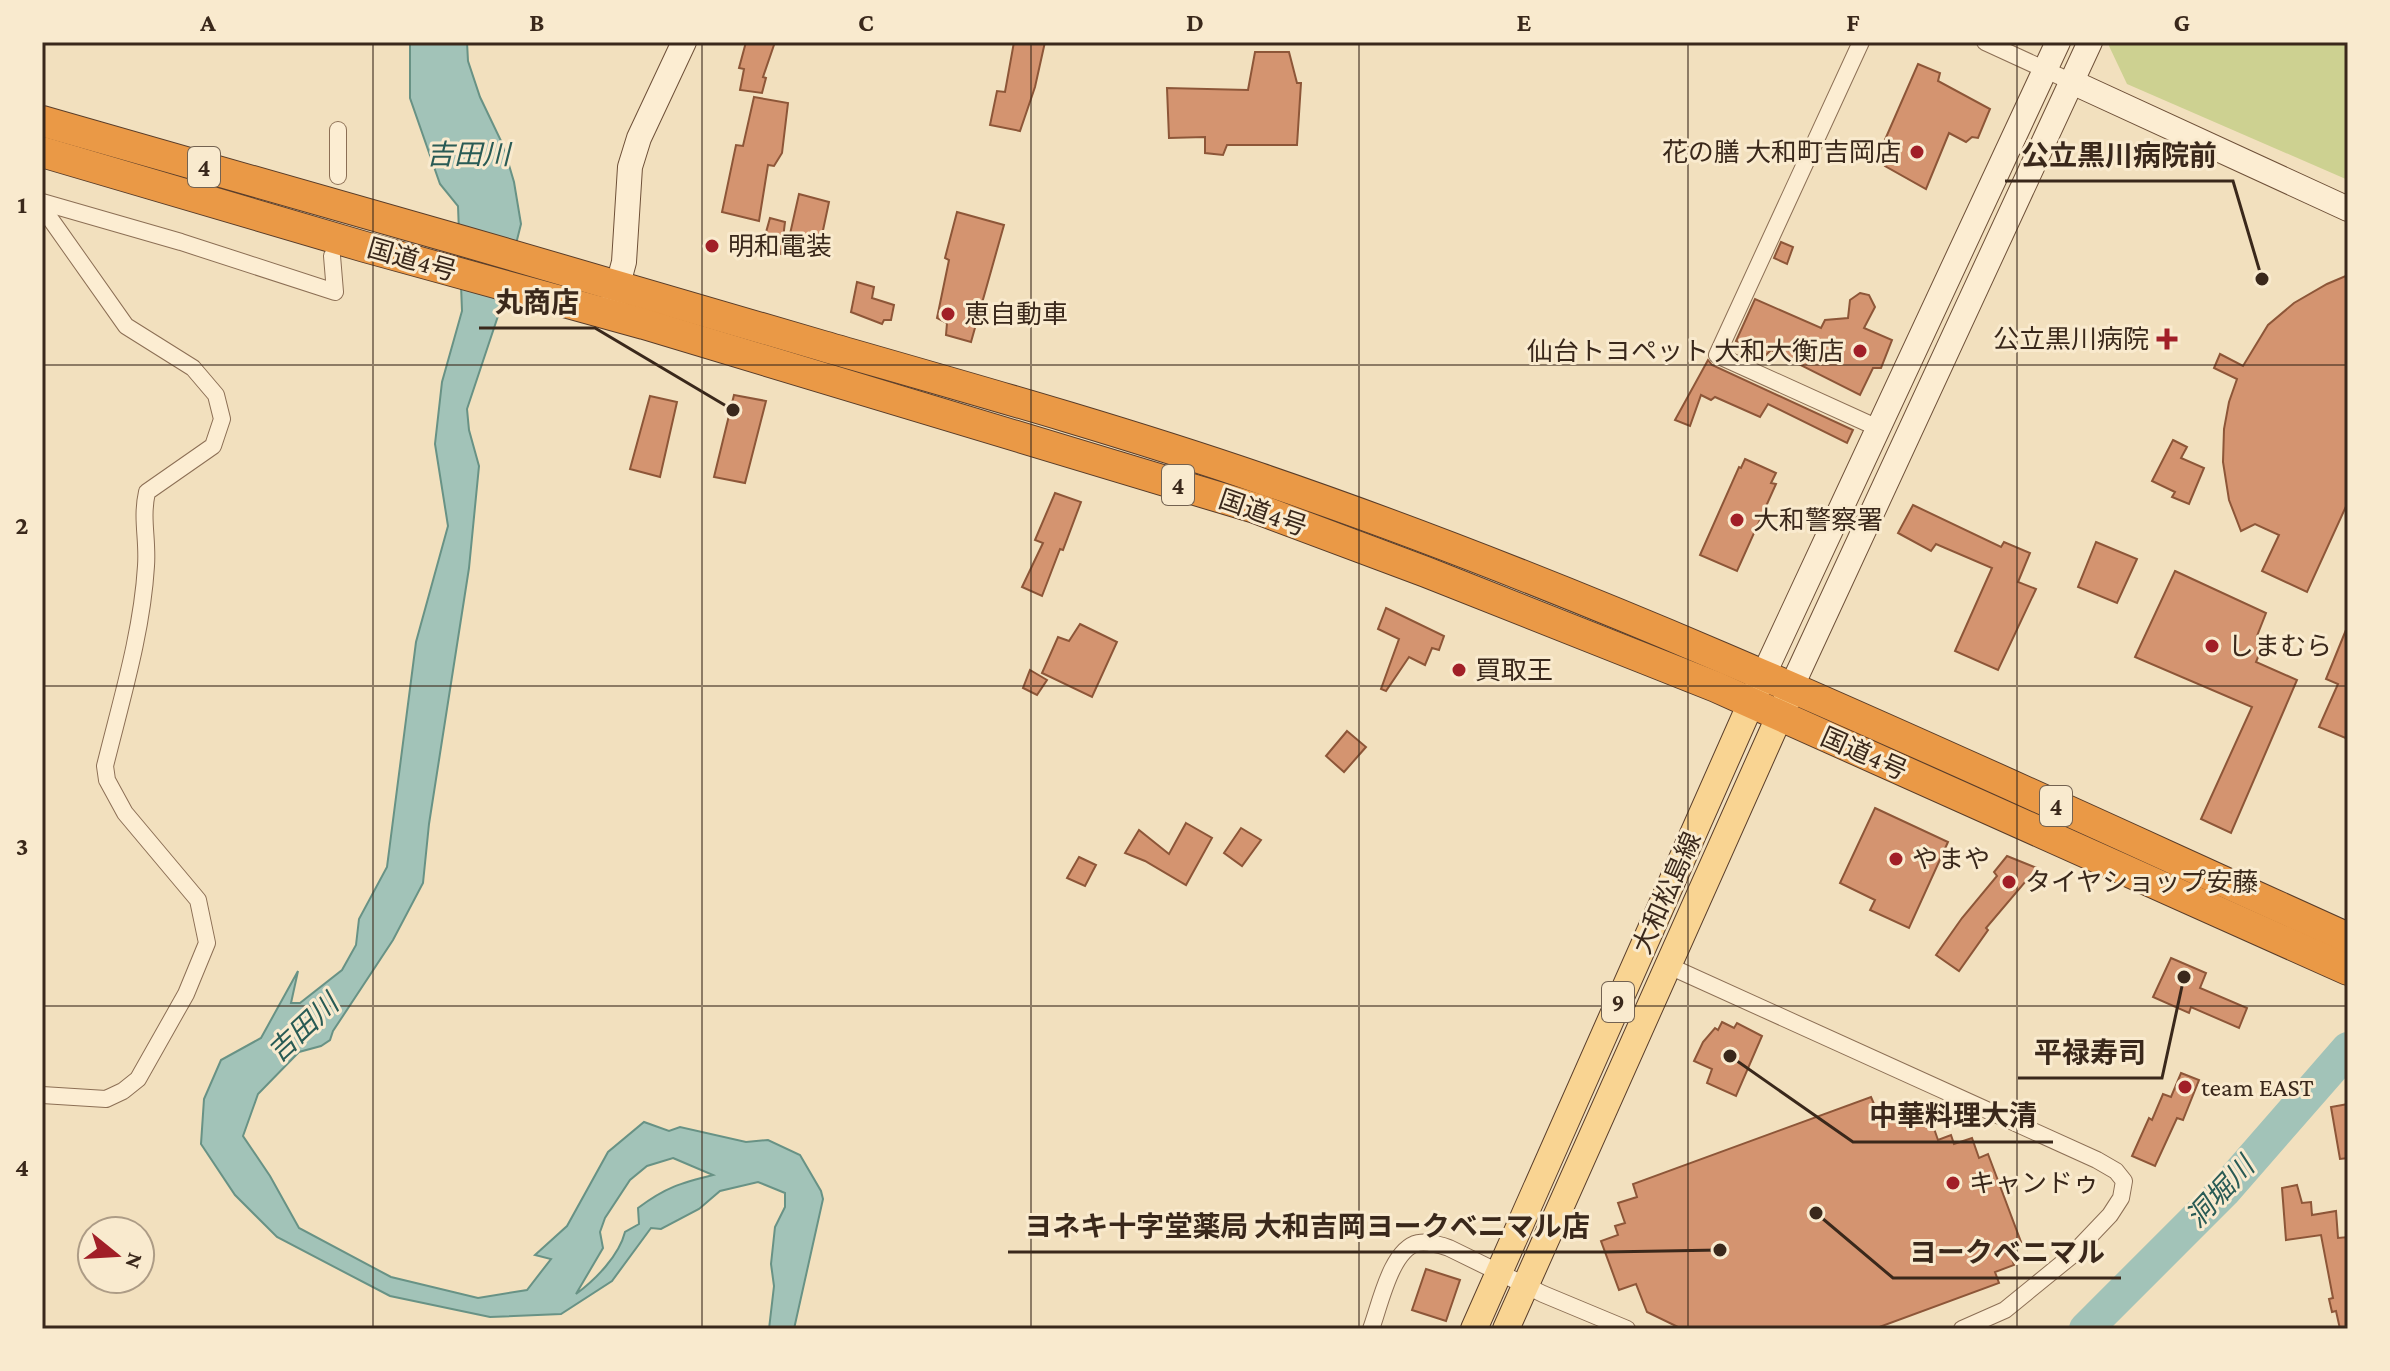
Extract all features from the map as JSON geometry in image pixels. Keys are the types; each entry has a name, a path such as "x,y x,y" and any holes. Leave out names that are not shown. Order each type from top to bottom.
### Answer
{"highway":[{"name":"国道4号","path":"42,121 617,284 1005,399 1257,477 1487,561 1757,689 1780,716 2348,970"},
{"name":"国道4号","path":"42,152 1001,430 1255,508 1757,689 1791,688 2348,938"}],"main road":[{"name":"大和松島線","path":"1506,1329 1791,688"},
{"name":"大和松島線","path":"1474,1329 1757,689"}],"street":[{"path":"610,315 624,262 630,167 639,138 684,42"},
{"path":"1861,42 1717,355 1878,428"},
{"path":"1985,42 2348,209"},
{"path":"1757,689 2058,42"},
{"path":"1791,688 2090,42"},
{"path":"338,130 338,176"},
{"path":"42,204 181,242 335,292 332,256"},
{"path":"42,204 126,326 193,368 216,395 222,419 213,446 147,492 143,513 146,564 138,622 105,766 107,780 125,813 198,900 207,943 186,994 138,1079 106,1099 42,1095"},
{"path":"1669,966 2116,1171 2124,1181 2121,1198 2110,1215 2070,1257 2008,1315 1962,1329"},
{"path":"1371,1329 1395,1263 1405,1250 1417,1243 1433,1243 1449,1248 1526,1286 1627,1329"}],"green space":[{"path":"2110,42 2348,42 2348,180 2127,84 2109,46"}],"water":[{"name":"吉田川","path":"410,42 467,42 468,61 480,97 503,145 514,182 521,224 498,316 467,409 479,466 469,568 429,824 423,883 393,940 330,1040 299,1052 258,1094 243,1136 299,1228 391,1277 478,1298 527,1290 551,1259 535,1255 567,1226 608,1152 644,1122 669,1131 680,1127 746,1142 768,1140 800,1155 823,1199 794,1329 769,1329 774,1286 771,1264 775,1227 785,1207 785,1193 758,1182 720,1191 699,1209 661,1229 651,1228 612,1281 561,1314 490,1317 390,1296 277,1237 235,1195 201,1144 204,1099 221,1060 261,1038 298,971 291,1003 300,1003 342,970 356,945 359,919 387,867 416,642 448,526 435,444 442,382 462,311 458,206 440,184 410,98","holes":["673,1158 713,1175 674,1187 638,1208 639,1224 625,1232 605,1267 576,1294 603,1248 600,1232 605,1218 630,1180 647,1166"]}],"building":[{"path":"746,42 775,42 763,77 766,78 762,93 740,90 744,69 739,68"},
{"path":"1014,42 1045,42 1035,87 1020,131 990,125 997,91 1005,92"},
{"path":"1255,52 1289,52 1297,83 1301,83 1297,145 1227,145 1223,155 1205,153 1205,137 1169,138 1167,88 1248,90"},
{"path":"1918,64 1940,73 1938,81 1990,109 1978,138 1972,137 1966,142 1949,133 1926,189 1885,166 1891,147 1884,142"},
{"path":"754,97 788,103 782,153 774,166 768,165 759,221 722,212 736,145 743,146"},
{"path":"799,194 829,202 818,254 804,253 790,234"},
{"path":"957,212 1004,225 971,342 946,335 947,323 937,318 949,260 945,258"},
{"path":"770,218 785,222 781,254 761,250"},
{"path":"1781,242 1793,247 1787,264 1774,258"},
{"path":"2348,275 2348,502 2307,592 2262,571 2279,535 2255,524 2241,531 2229,500 2223,462 2224,429 2237,379 2214,368 2220,354 2243,366 2268,325 2294,303"},
{"path":"857,282 874,287 872,298 894,305 891,320 884,320 882,324 851,312"},
{"path":"1860,293 1869,295 1875,307 1864,328 1892,340 1881,368 1873,368 1860,395 1771,350 1766,355 1736,341 1755,299 1821,328 1825,320 1848,318 1850,300"},
{"path":"1708,360 1712,365 1853,430 1847,443 1768,404 1760,417 1715,397 1711,400 1701,395 1690,426 1675,420"},
{"path":"734,395 766,401 745,483 714,477"},
{"path":"650,396 677,402 660,477 630,469"},
{"path":"2173,440 2187,447 2181,458 2204,468 2189,504 2172,497 2175,492 2152,481"},
{"path":"1745,459 1776,473 1771,483 1776,484 1737,571 1700,555"},
{"path":"1055,493 1081,502 1042,596 1022,587 1043,543 1035,540"},
{"path":"1913,505 2001,547 2004,542 2030,553 2018,582 2036,589 1998,670 1955,651 1992,568 1936,544 1931,551 1898,533"},
{"path":"2096,542 2137,559 2117,603 2078,587"},
{"path":"2175,571 2266,613 2257,636 2265,640 2256,662 2297,680 2231,833 2201,819 2252,707 2135,657"},
{"path":"1386,608 1444,636 1439,650 1432,648 1425,665 1409,657 1386,691 1381,689 1399,639 1378,629"},
{"path":"1080,624 1117,642 1092,697 1042,673 1058,637 1069,641"},
{"path":"2348,625 2348,739 2319,727 2338,684 2326,679"},
{"path":"1030,670 1047,680 1037,695 1023,688"},
{"path":"1347,731 1366,747 1344,772 1326,756"},
{"path":"1875,808 1948,842 1909,928 1870,910 1875,900 1840,883"},
{"path":"1186,823 1212,838 1186,885 1125,853 1139,830 1169,854"},
{"path":"1241,828 1261,840 1242,866 1224,853"},
{"path":"2007,856 2037,868 1986,928 1988,930 1959,971 1936,955 1997,876 1994,872"},
{"path":"1079,857 1096,865 1085,886 1067,878"},
{"path":"2171,958 2206,973 2200,988 2247,1008 2239,1028 2191,1007 2189,1013 2153,997"},
{"path":"1722,1022 1734,1028 1737,1023 1762,1036 1736,1096 1707,1083 1712,1069 1694,1061 1703,1042 1715,1028 1718,1030"},
{"path":"2181,1073 2199,1080 2183,1120 2177,1118 2155,1166 2132,1156 2163,1094 2171,1097"},
{"path":"1871,1097 1877,1111 1896,1104 1901,1118 1909,1115 1912,1124 1930,1117 1938,1140 1951,1135 1954,1144 1972,1138 1979,1158 1988,1154 2021,1242 2008,1247 2014,1265 1995,1272 1999,1283 1874,1329 1682,1329 1647,1312 1636,1284 1619,1290 1601,1241 1618,1235 1615,1226 1625,1223 1618,1203 1637,1197 1633,1184"},
{"path":"2348,1104 2348,1158 2340,1159 2331,1107"},
{"path":"2297,1185 2302,1203 2311,1202 2312,1215 2336,1211 2338,1238 2348,1237 2348,1329 2340,1329 2336,1311 2332,1312 2329,1299 2333,1298 2321,1235 2286,1240 2282,1188"},
{"path":"1426,1269 1460,1280 1446,1321 1412,1310"}],"waterway":[{"name":"洞堀川","path":"2086,1329 2224,1191 2348,1049"}],"place":[{"name":"花の膳 大和町吉岡店","path":"1917,152"},
{"name":"明和電装","path":"712,246"},
{"name":"公立黒川病院前","path":"2262,279"},
{"name":"恵自動車","path":"948,314"},
{"name":"公立黒川病院","path":"2167,339"},
{"name":"仙台トヨペット 大和大衡店","path":"1860,351"},
{"name":"丸商店","path":"733,410"},
{"name":"大和警察署","path":"1737,520"},
{"name":"しまむら","path":"2212,646"},
{"name":"買取王","path":"1459,670"},
{"name":"やまや","path":"1896,859"},
{"name":"タイヤショップ安藤","path":"2009,882"},
{"name":"平禄寿司","path":"2184,977"},
{"name":"中華料理大清","path":"1730,1056"},
{"name":"team EAST","path":"2185,1087"},
{"name":"キャンドゥ","path":"1953,1183"},
{"name":"ヨークベニマル","path":"1816,1213"},
{"name":"ヨネキ十字堂薬局 大和吉岡ヨークベニマル店","path":"1720,1250"}]}
